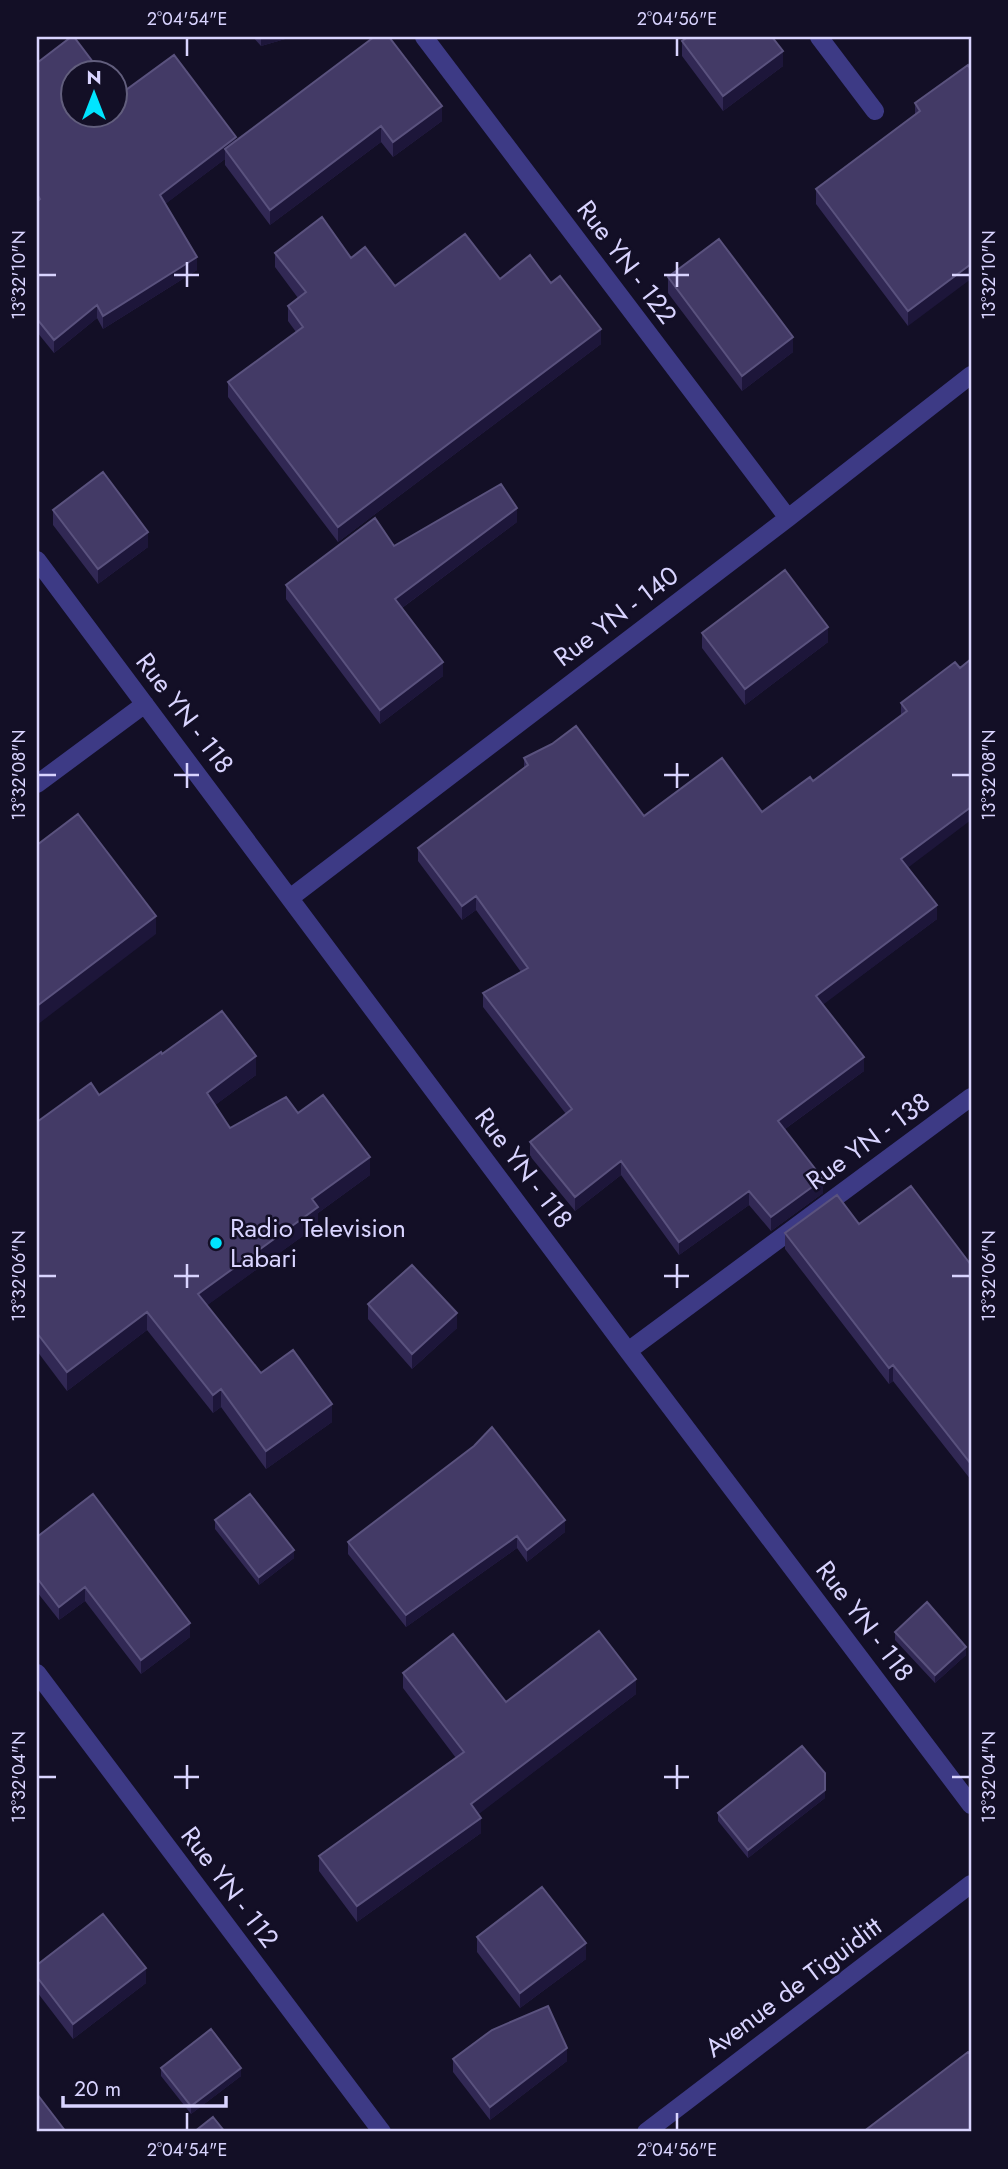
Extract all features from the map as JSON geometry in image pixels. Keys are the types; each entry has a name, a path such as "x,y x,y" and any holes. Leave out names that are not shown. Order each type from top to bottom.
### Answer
{"street":[{"name":"Rue YN - 122","path":"424,37 788,518"},
{"path":"819,37 875,111"},
{"name":"Rue YN - 140","path":"290,898 971,375"},
{"name":"Rue YN - 118","path":"37,560 971,1805"},
{"path":"37,784 145,704"},
{"name":"Rue YN - 138","path":"628,1351 971,1097"},
{"name":"Rue YN - 112","path":"37,1673 382,2132"},
{"name":"Avenue de Tiguiditt","path":"646,2132 971,1884"}],"building":[{"path":"74,37 91,60 60,60 60,130 130,130 130,87 174,55 236,137 160,195 197,257 103,316 97,305 54,340 37,319 37,202 40,199 37,194 37,63"},
{"path":"374,37 389,37 442,106 393,142 381,126 270,210 225,149"},
{"path":"688,37 772,37 783,51 723,96 682,41"},
{"path":"968,65 971,70 971,264 908,311 816,189 920,111 915,103"},
{"path":"322,217 351,258 365,247 395,286 465,234 500,279 530,255 551,283 560,276 601,329 338,527 228,382 303,327 288,306 306,292 275,253"},
{"path":"719,239 793,337 742,376 668,277"},
{"path":"103,472 148,532 98,569 53,510"},
{"path":"501,484 517,508 395,599 443,662 380,710 286,585 375,518 394,546"},
{"path":"785,570 828,627 745,689 702,633"},
{"path":"971,659 971,807 901,859 937,905 816,996 864,1057 778,1121 823,1179 771,1217 749,1191 679,1242 621,1161 575,1197 530,1142 572,1109 483,993 528,968 476,896 462,906 418,848 528,765 524,758 552,744 576,726 644,816 722,758 762,812 810,777 813,781 907,711 901,703 955,662 960,668"},
{"path":"78,814 156,916 37,1006 37,845"},
{"path":"222,1011 256,1056 207,1093 230,1128 286,1097 298,1113 323,1095 370,1157 312,1199 318,1207 198,1294 261,1373 293,1350 332,1404 266,1451 221,1389 213,1395 147,1312 67,1372 37,1333 37,1122 91,1083 99,1095"},
{"path":"911,1186 971,1265 971,1464 893,1365 889,1368 785,1233 837,1195 859,1224"},
{"path":"412,1265 457,1313 412,1354 368,1304"},
{"path":"492,1427 565,1520 527,1550 517,1536 406,1615 348,1542 474,1446"},
{"path":"93,1494 190,1623 141,1660 85,1587 59,1607 37,1578 37,1537"},
{"path":"250,1494 294,1550 259,1577 215,1520"},
{"path":"927,1602 966,1647 935,1675 895,1632"},
{"path":"599,1631 636,1679 471,1804 481,1818 357,1906 319,1856 464,1752 403,1673 453,1634 506,1702"},
{"path":"802,1746 825,1773 825,1790 748,1850 718,1813"},
{"path":"542,1887 586,1943 520,1993 477,1937"},
{"path":"103,1914 146,1968 73,2024 37,1977 37,1965"},
{"path":"548,2006 567,2048 490,2107 453,2059 492,2030"},
{"path":"211,2029 241,2068 191,2106 161,2068"},
{"path":"968,2052 971,2055 971,2132 863,2132"},
{"path":"37,2094 66,2132 37,2132"},
{"path":"213,2117 225,2132 194,2132"}],"place":[{"name":"Radio Television Labari","path":"216,1243"}]}
